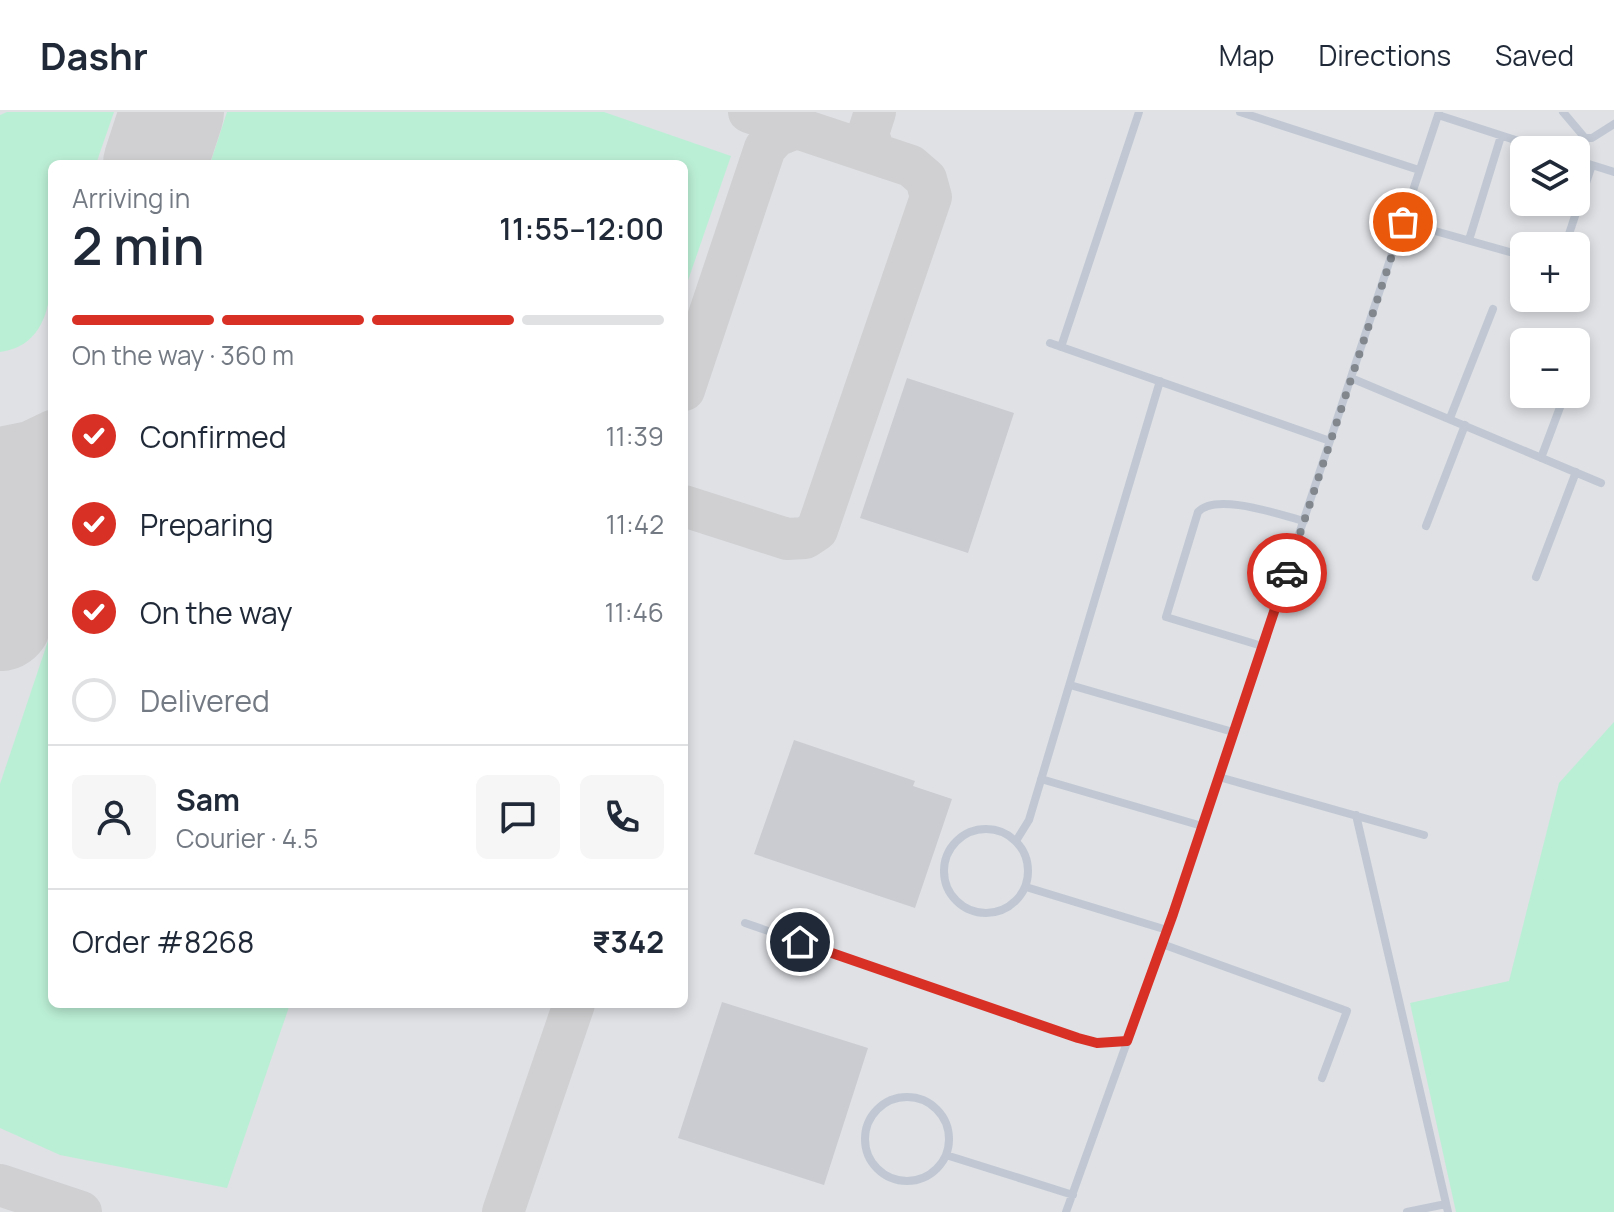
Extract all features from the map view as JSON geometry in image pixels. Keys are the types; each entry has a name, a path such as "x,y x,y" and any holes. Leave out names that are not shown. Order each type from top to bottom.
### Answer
{"lane":[{"path":"1061,347 1139,112"},
{"path":"1240,112 1419,170"},
{"path":"1563,112 1585,138 1592,138 1614,124"},
{"path":"1066,1212 1219,777 1438,114 1510,139"},
{"path":"1469,240 1501,136"},
{"path":"1570,232 1592,165 1614,172"},
{"path":"1403,222 1510,252"},
{"path":"1450,418 1493,309"},
{"path":"1050,343 1330,441"},
{"path":"1351,378 1601,483"},
{"path":"1016,841 1029,820 1160,381"},
{"path":"1541,458 1560,408"},
{"path":"1426,526 1465,425"},
{"path":"1536,577 1576,472"},
{"path":"1262,646 1166,617 1198,512 1210,505 1234,505 1304,521"},
{"path":"1070,685 1233,732"},
{"path":"1219,777 1424,835"},
{"path":"1041,779 1202,826"},
{"path":"1356,815 1447,1208 1407,1212"},
{"path":"982,828 997,830 1016,841 1027,858 1029,872 1026,887 1019,898 996,912 969,910 949,892 944,879 948,853 956,841 968,832 982,828"},
{"path":"1026,887 1167,930"},
{"path":"745,923 1078,1038 1097,1043 1127,1041"},
{"path":"1162,944 1347,1011 1322,1078"},
{"path":"903,1096 917,1097 931,1103 941,1113 947,1126 949,1140 946,1155 929,1175 903,1181 889,1178 869,1160 864,1133 868,1120 889,1100 903,1096"},
{"path":"946,1155 1073,1195"}],"shaded area":[{"path":"0,112 1614,112 1614,1212 0,1212"}],"green space":[{"path":"7,112 114,112 97,160 48,160 47,309 32,337 18,347 0,352 0,115"},
{"path":"227,112 604,112 731,156 688,280 688,160 211,160"},
{"path":"48,641 48,1008 289,1008 227,1188 60,1155 0,1128 0,784"},
{"path":"1614,722 1614,1212 1456,1212 1410,1003 1509,981 1559,783"}],"building":[{"path":"907,378 1014,413 968,553 860,518"},
{"path":"794,740 915,781 913,786 952,799 915,908 754,854"},
{"path":"722,1002 868,1048 824,1185 678,1138"}],"taxiway":[{"path":"688,507 787,539 805,538 817,530 931,197 926,179 911,166 749,112"},
{"path":"875,112 868,134 875,154"},
{"path":"688,378 765,148 776,136 796,128"},
{"path":"0,448 29,442 48,433"},
{"path":"0,482 48,512"},
{"path":"0,570 4,608"},
{"path":"503,1212 573,1008"},
{"path":"0,1185 81,1212"}],"runway":[{"path":"156,160 172,112"},
{"path":"0,619 48,478"}],"way so far":[{"path":"1287,573 1403,222"}],"route":[{"path":"800,942 1078,1038 1097,1043 1127,1041 1173,914 1287,573"}]}
